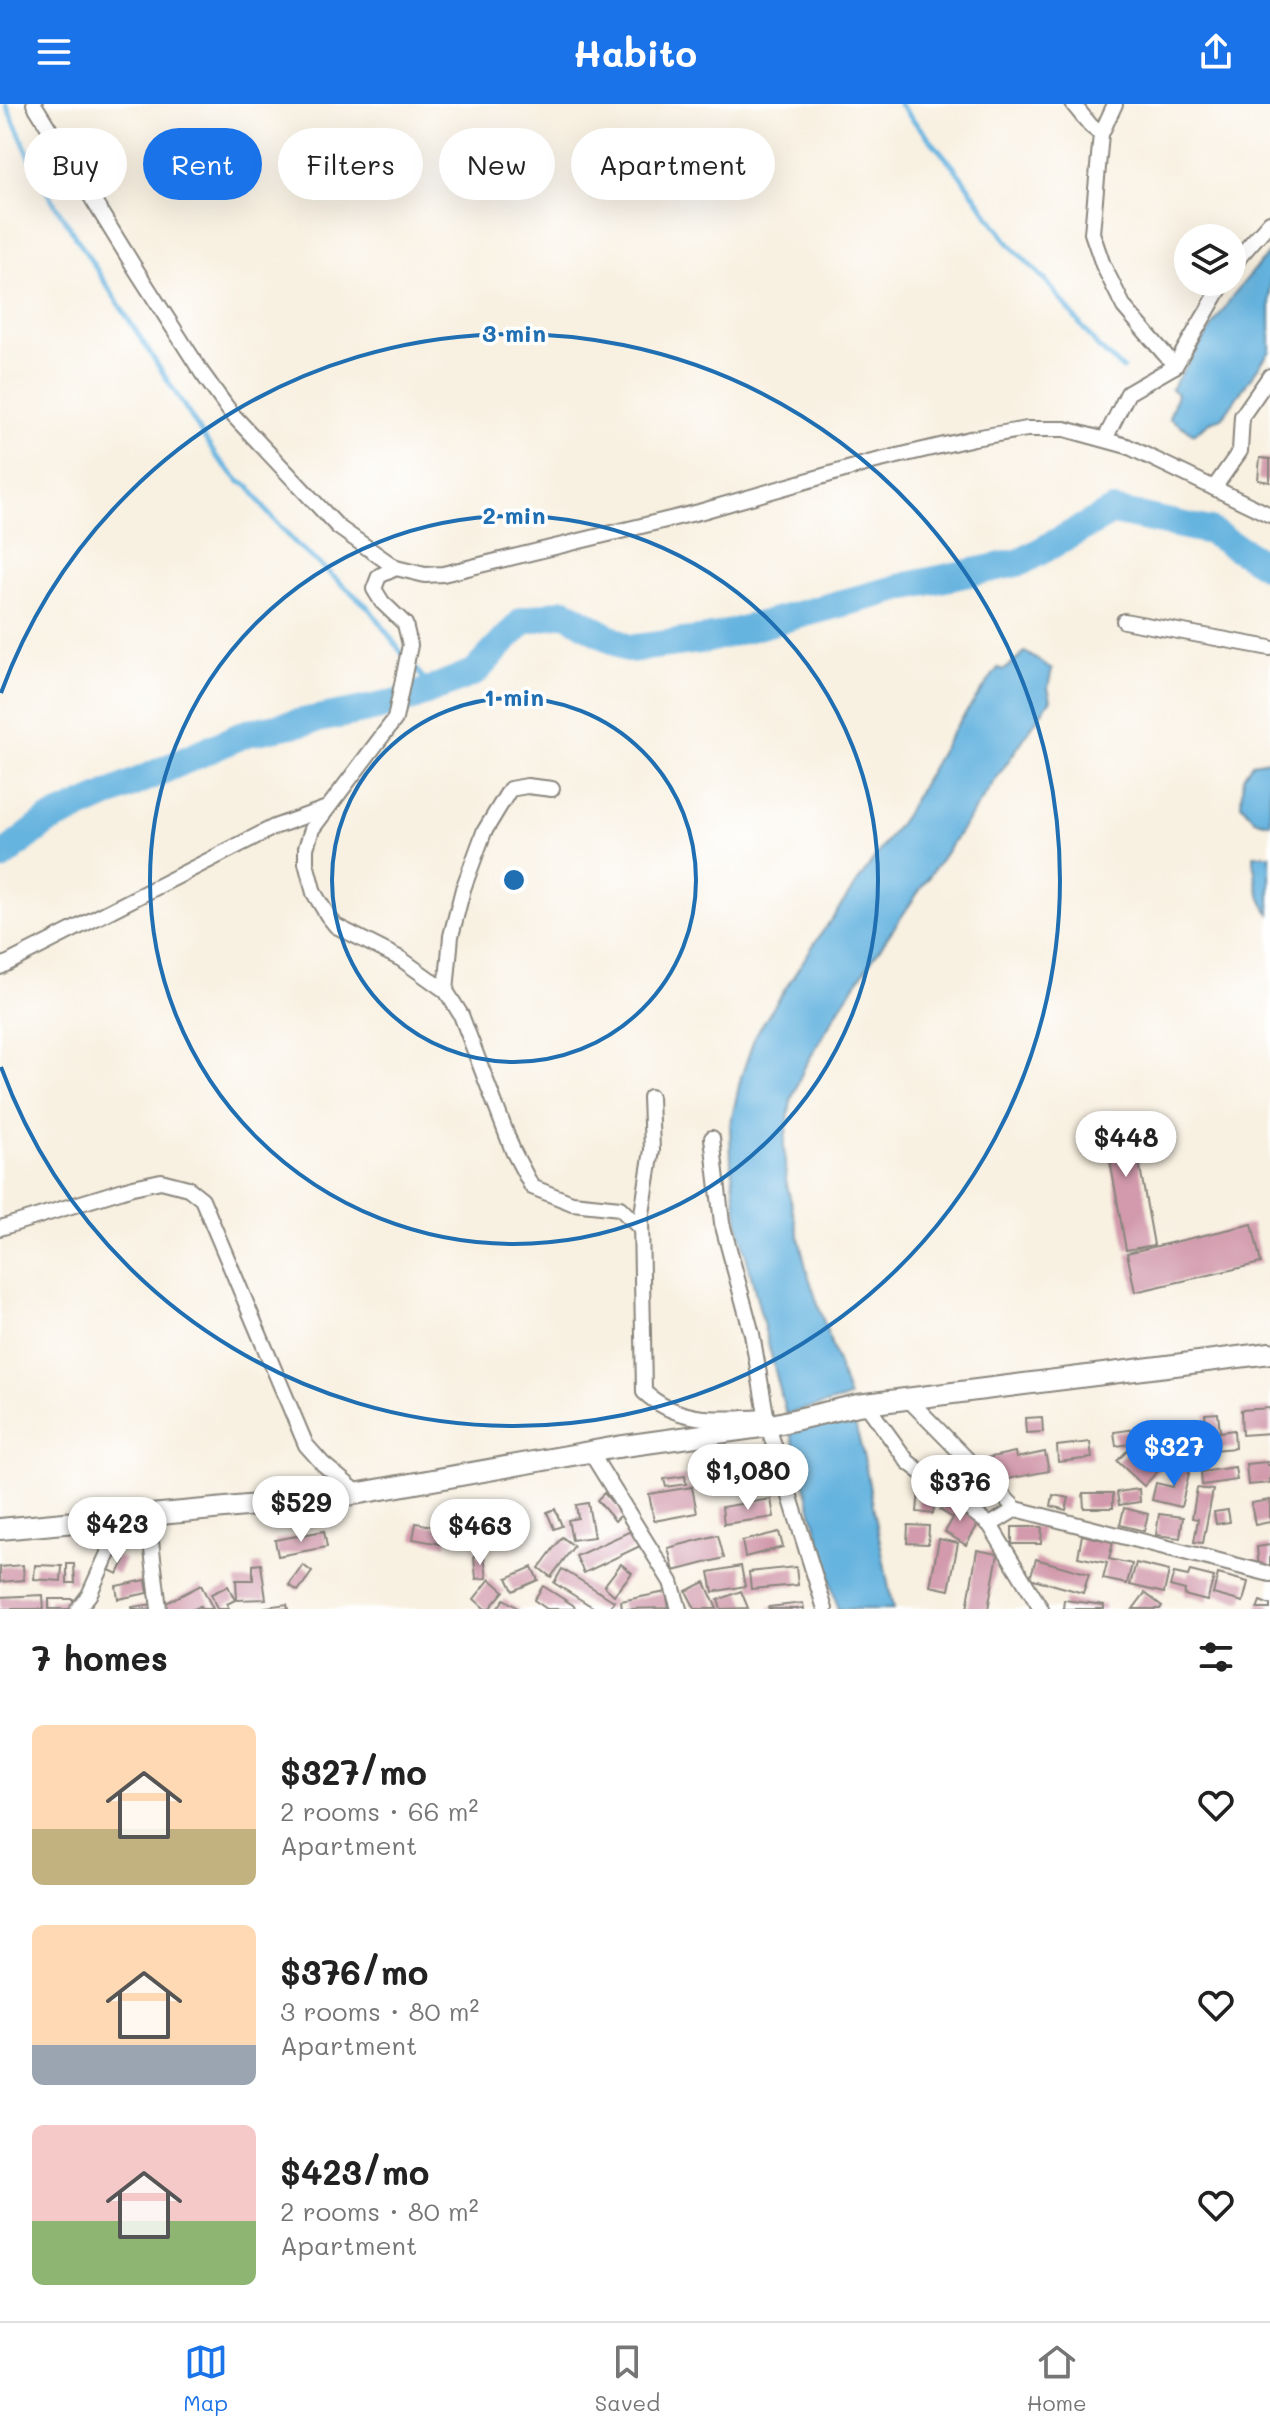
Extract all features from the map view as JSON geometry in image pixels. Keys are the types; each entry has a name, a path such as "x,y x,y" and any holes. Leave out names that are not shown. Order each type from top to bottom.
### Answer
{"main road":[{"path":"0,1529 332,1498 862,1404 1270,1353"}],"street":[{"path":"34,104 133,265 231,413 338,527 396,568 425,575 443,574 699,512 872,462 974,438 1049,428 1127,446 1270,515"},
{"path":"1073,104 1101,134"},
{"path":"1115,104 1101,134 1092,233 1103,265 1124,307 1175,366"},
{"path":"1246,249 1270,222"},
{"path":"1105,439 1128,393 1175,366 1216,296"},
{"path":"1214,488 1240,451 1242,416 1270,376"},
{"path":"396,568 379,576 374,589 382,602 405,624 410,645 395,719 312,829 306,848 306,863 314,893 336,926 401,959 446,991 461,1015 513,1151 532,1187 572,1203 620,1208 641,1229"},
{"path":"1124,621 1270,648"},
{"path":"446,991 451,936 463,889 484,832 510,789 527,786 552,789"},
{"path":"0,967 274,827 327,808"},
{"path":"650,1097 652,1150 641,1229 644,1392 660,1407 679,1414 771,1422"},
{"path":"712,1138 722,1223 752,1334 771,1422 825,1609"},
{"path":"0,1228 161,1181 188,1188 202,1199 306,1445 323,1464 358,1493"},
{"path":"907,1398 1016,1509 1270,1574"},
{"path":"862,1404 908,1462 990,1525 1041,1609"},
{"path":"591,1453 671,1582 679,1609"},
{"path":"990,1525 1016,1509"},
{"path":"148,1516 159,1609"},
{"path":"78,1609 89,1595 124,1518"}],"water":[{"path":"1270,251 1270,351 1222,418 1210,422 1194,434 1169,418 1177,394 1171,389 1232,296 1246,296 1246,280"},
{"path":"1025,652 1052,669 1048,688 1051,699 841,1005 804,1068 791,1101 784,1146 786,1180 806,1268 849,1398 786,1414 739,1228 730,1126 741,1077 755,1036 816,941 905,815 952,732 998,668 1004,670"},
{"path":"1270,760 1270,823 1255,820 1241,804 1243,777 1252,763"},
{"path":"1254,855 1270,855 1270,914 1262,901"},
{"path":"852,1414 864,1458 893,1609 838,1609 790,1430"}],"building":[{"path":"1260,458 1270,459 1270,482 1258,480"},
{"path":"1131,1117 1154,1245 1126,1250 1108,1149 1094,1151 1089,1125"},
{"path":"1252,1224 1261,1263 1135,1292 1127,1253"},
{"path":"1270,1408 1270,1433 1242,1435 1241,1410"},
{"path":"1218,1413 1220,1432 1234,1430 1235,1448 1200,1451 1197,1425 1206,1424 1205,1414"},
{"path":"1042,1417 1043,1432 1026,1433 1025,1418"},
{"path":"1143,1428 1145,1442 1116,1446 1114,1432"},
{"path":"1190,1433 1191,1449 1176,1450 1177,1460 1170,1461 1169,1449 1156,1449 1155,1435"},
{"path":"1090,1442 1092,1458 1058,1462 1057,1446"},
{"path":"1128,1450 1144,1465 1156,1453 1166,1462 1144,1486 1117,1461"},
{"path":"1015,1452 1016,1458 1045,1452 1049,1471 991,1482 987,1458"},
{"path":"1179,1462 1191,1465 1181,1507 1152,1500 1156,1483 1173,1487"},
{"path":"1267,1462 1270,1465 1270,1483 1248,1485 1246,1464"},
{"path":"1235,1467 1237,1480 1202,1485 1201,1472"},
{"path":"685,1476 686,1484 666,1487 664,1479"},
{"path":"692,1487 697,1513 654,1521 649,1494"},
{"path":"1197,1488 1213,1490 1203,1543 1194,1542 1198,1519 1192,1518"},
{"path":"1139,1489 1140,1502 1119,1505 1117,1492"},
{"path":"919,1490 936,1492 933,1514 917,1512"},
{"path":"604,1493 622,1514 615,1521 597,1500"},
{"path":"1083,1493 1113,1493 1113,1508 1084,1508"},
{"path":"1053,1495 1069,1498 1066,1510 1051,1506"},
{"path":"771,1499 774,1517 724,1524 722,1507"},
{"path":"1270,1500 1270,1522 1255,1525 1251,1503"},
{"path":"946,1501 980,1521 966,1545 945,1532 953,1518 940,1510"},
{"path":"588,1503 594,1537 572,1540 568,1520 578,1518 576,1505"},
{"path":"1124,1508 1148,1514 1144,1531 1120,1525"},
{"path":"555,1509 562,1526 554,1529 547,1512"},
{"path":"1228,1510 1230,1522 1216,1524 1214,1512"},
{"path":"471,1513 473,1524 454,1528 452,1517"},
{"path":"1159,1514 1183,1517 1180,1538 1156,1535"},
{"path":"416,1523 449,1529 446,1545 413,1539"},
{"path":"908,1525 929,1526 928,1544 907,1543"},
{"path":"1012,1527 1042,1527 1041,1544 1012,1544"},
{"path":"633,1530 640,1546 584,1573 576,1556"},
{"path":"324,1531 327,1547 278,1556 275,1540"},
{"path":"779,1532 783,1547 745,1557 742,1541"},
{"path":"718,1535 724,1558 674,1571 668,1548"},
{"path":"1082,1535 1113,1542 1109,1559 1132,1564 1127,1584 1103,1579 1107,1563 1078,1557"},
{"path":"562,1537 574,1546 551,1577 539,1568"},
{"path":"939,1539 958,1543 949,1590 930,1586"},
{"path":"1270,1545 1270,1566 1259,1568 1257,1547"},
{"path":"977,1550 998,1554 988,1609 967,1609"},
{"path":"484,1555 487,1578 476,1579 474,1556"},
{"path":"117,1556 125,1560 118,1574 109,1570"},
{"path":"1036,1559 1089,1574 1083,1593 1030,1578"},
{"path":"1136,1563 1169,1571 1164,1593 1130,1585"},
{"path":"67,1564 74,1564 75,1583 67,1583"},
{"path":"261,1564 266,1599 237,1600 236,1580 253,1580 253,1565"},
{"path":"621,1564 632,1573 614,1595 604,1586"},
{"path":"23,1565 24,1580 0,1582 0,1567"},
{"path":"35,1565 62,1566 61,1581 34,1579"},
{"path":"303,1565 312,1572 298,1591 289,1585"},
{"path":"741,1566 745,1586 713,1592 709,1572"},
{"path":"532,1567 538,1580 513,1591 507,1578"},
{"path":"796,1567 798,1585 751,1589 749,1572"},
{"path":"562,1569 614,1601 609,1609 596,1609 554,1583"},
{"path":"1190,1571 1214,1577 1207,1601 1184,1595 1185,1590 1170,1586 1174,1573 1188,1576"},
{"path":"1218,1574 1248,1582 1243,1602 1213,1594"},
{"path":"490,1579 504,1591 489,1609 485,1609 474,1599"},
{"path":"146,1580 148,1593 118,1599 116,1586"},
{"path":"705,1582 717,1609 695,1609 686,1591"},
{"path":"201,1585 213,1609 201,1609 200,1606 194,1609 167,1609 164,1604"},
{"path":"228,1586 235,1600 227,1604 229,1609 217,1609 211,1594"},
{"path":"543,1586 576,1609 547,1609 534,1600"},
{"path":"741,1591 748,1608 721,1609 718,1600"},
{"path":"666,1592 669,1608 622,1609 621,1601"},
{"path":"1145,1593 1162,1606 1160,1609 1133,1609"},
{"path":"43,1595 44,1609 0,1609 0,1597"},
{"path":"49,1599 73,1599 73,1609 49,1609"},
{"path":"504,1599 519,1609 497,1609"},
{"path":"1064,1600 1104,1605 1104,1609 1063,1609"},
{"path":"1260,1601 1270,1605 1270,1609 1257,1609"},
{"path":"803,1603 804,1609 768,1607"},
{"path":"153,1604 154,1609 132,1609 132,1607"},
{"path":"287,1604 288,1609 265,1609 265,1607"}],"waterway":[{"path":"6,104 42,184 216,456 240,482 249,486 296,544 368,607 404,656"},
{"path":"899,104 954,167 1010,245 1046,281 1098,347 1123,369"},
{"path":"0,858 46,822 247,733 398,703 475,672 523,621 565,612 628,649 708,639 907,586 1021,562 1113,511 1210,531 1270,568"},
{"path":"410,663 433,689"}]}
